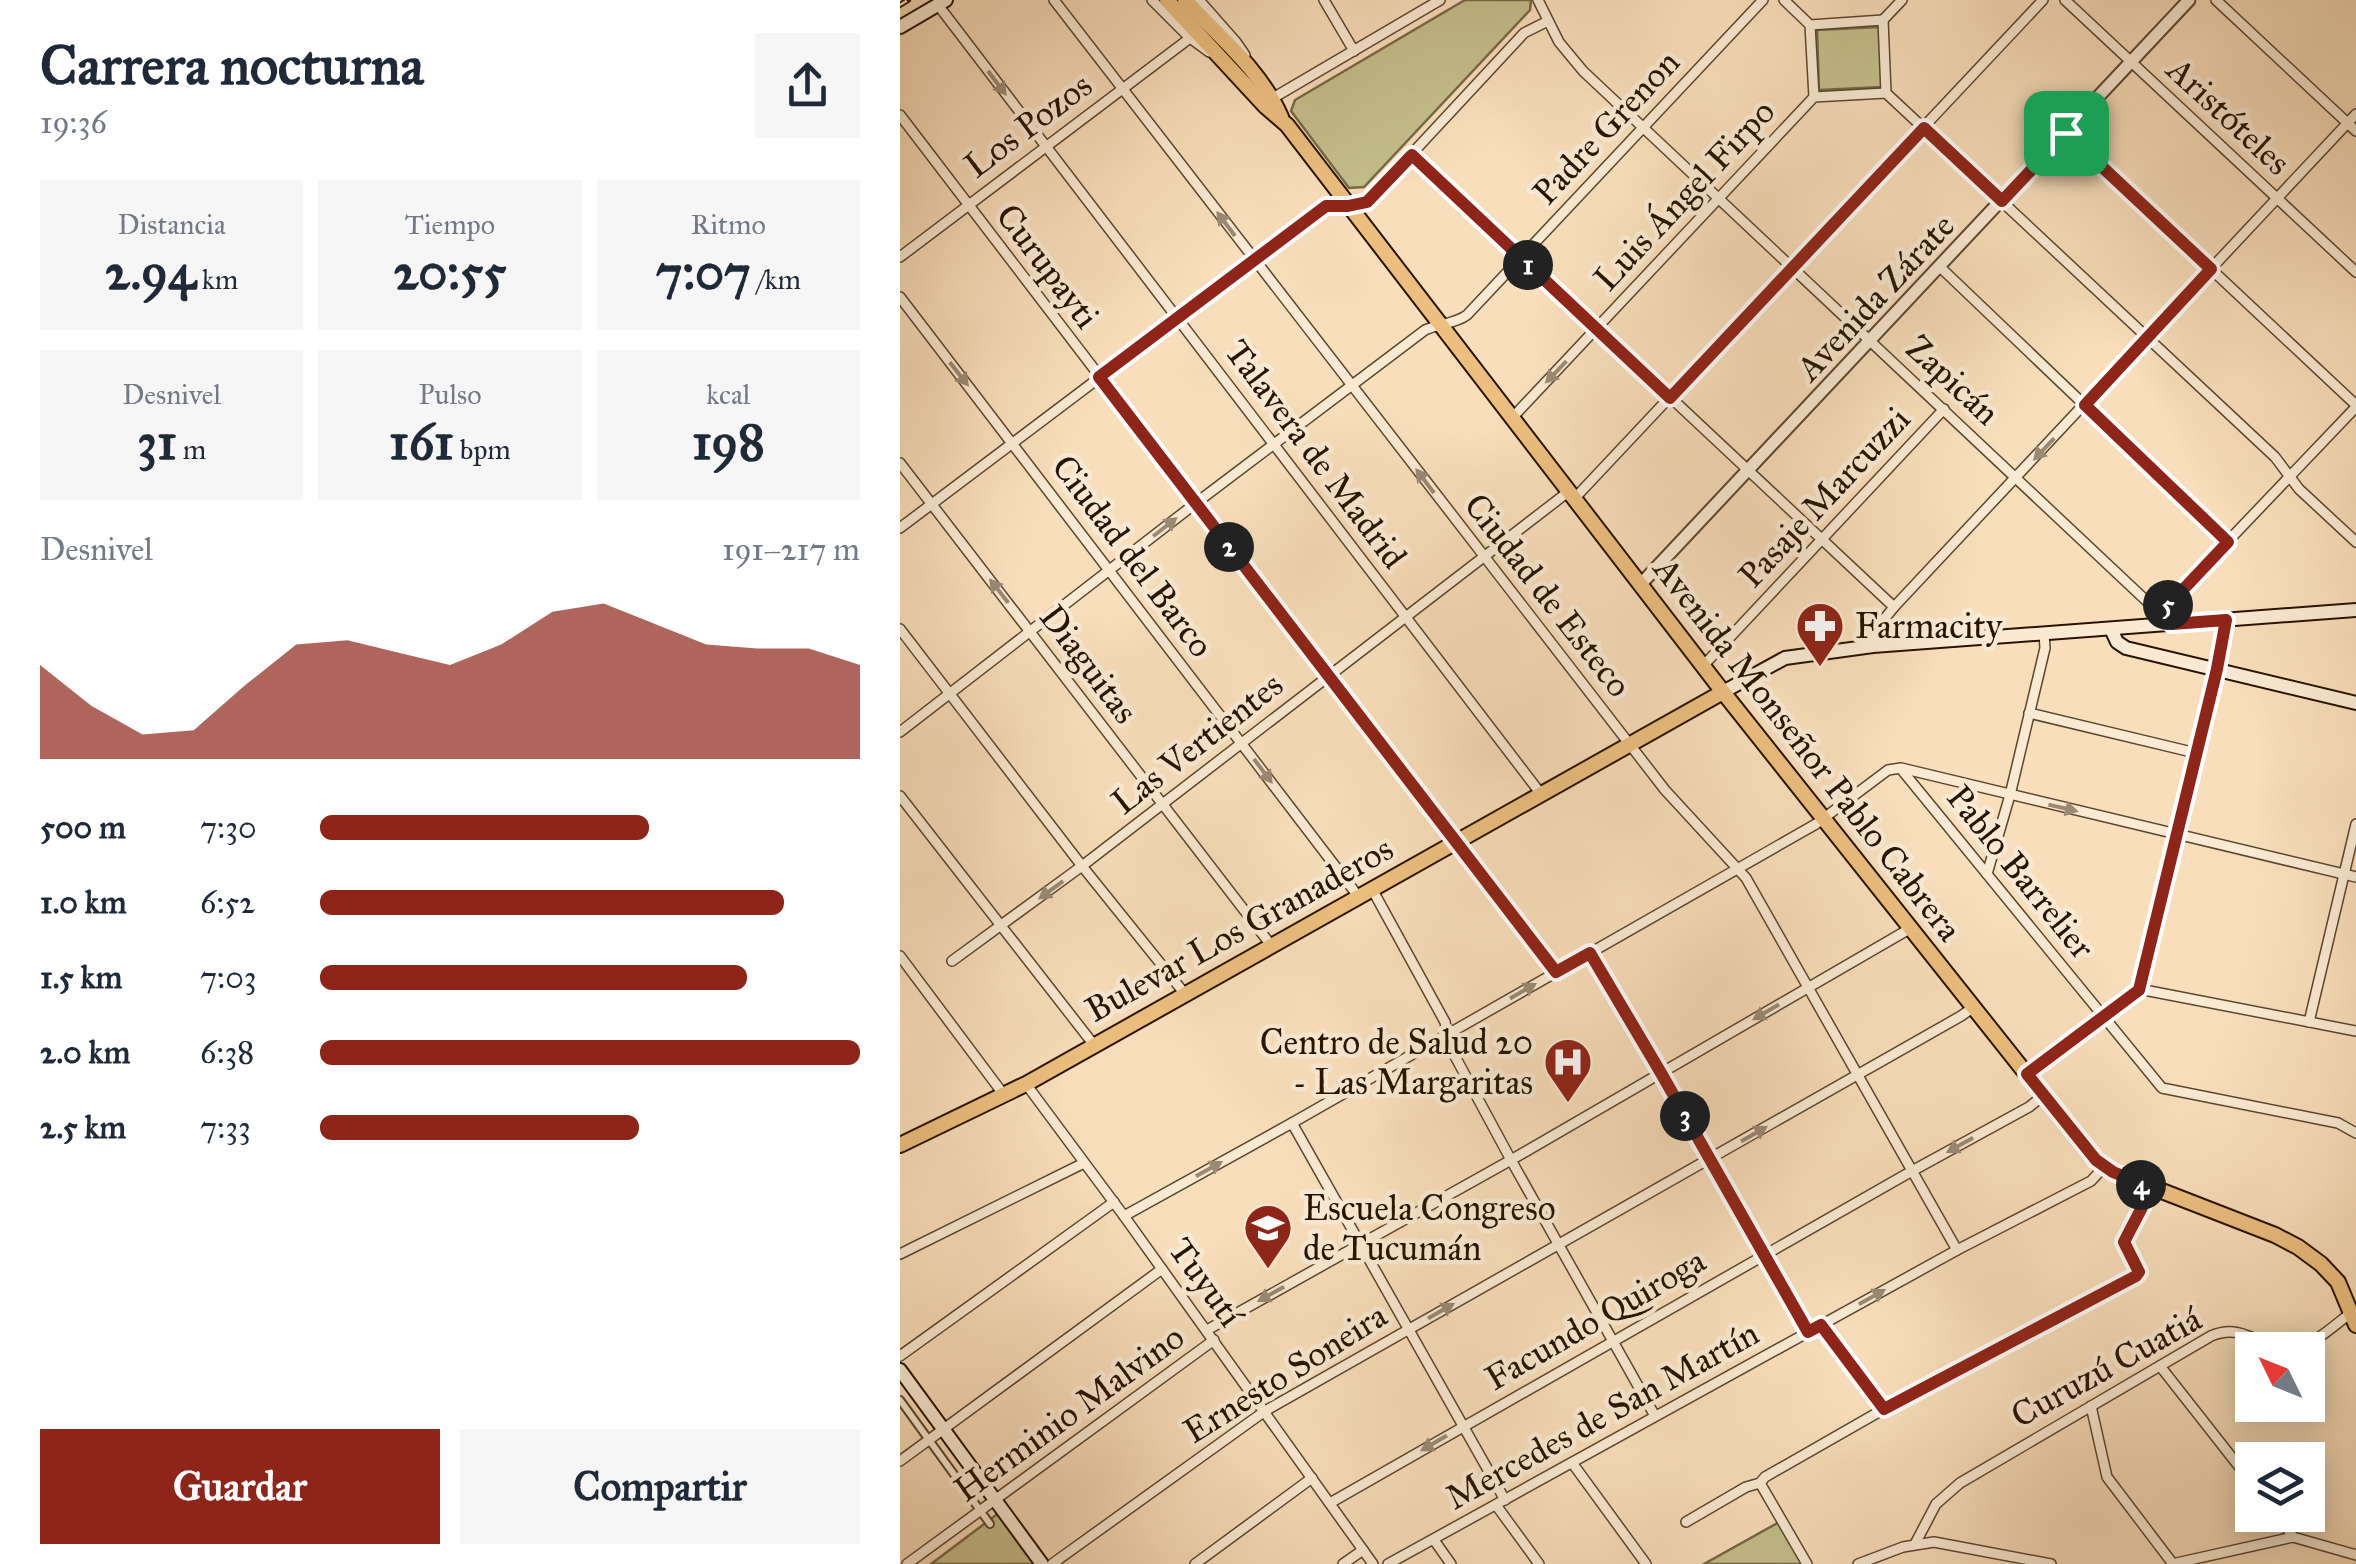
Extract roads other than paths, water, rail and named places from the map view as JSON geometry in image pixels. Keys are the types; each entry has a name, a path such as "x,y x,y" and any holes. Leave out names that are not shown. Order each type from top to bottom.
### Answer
{"main road":[{"name":"Avenida Monseñor Pablo Cabrera","path":"1168,0 1265,106 1282,118"},
{"name":"Avenida Monseñor Pablo Cabrera","path":"1185,0 1254,70 1282,118 1640,585 2090,1154 2104,1167 2298,1247 2338,1282 2354,1318"},
{"path":"900,27 942,2"},
{"name":"Bulevar Los Granaderos","path":"900,1146 1026,1084 1784,658 1873,646 2111,629 2158,620 2172,624 2356,610"},
{"path":"2111,629 2117,642 2126,648 2356,703"},
{"path":"900,1370 1042,1564"}],"street":[{"name":"Ciudad de Esteco","path":"1054,0 1679,808 1746,878 1956,1250"},
{"name":"Avenida Monseñor Pablo Cabrera","path":"1152,0 1190,38 1230,66"},
{"name":"Avenida Monseñor Pablo Cabrera","path":"1199,0 1236,42 1254,70"},
{"path":"1324,0 1354,51"},
{"name":"Zapicán","path":"1538,0 1568,56 1872,340 2158,620"},
{"name":"Padre Grenon","path":"900,732 1425,330 1467,315 1763,0"},
{"path":"1784,0 1810,25 1883,20 1902,0"},
{"name":"Las Vertientes","path":"952,961 1571,495 1670,398 2043,0"},
{"name":"Aristóteles","path":"2065,0 2356,272"},
{"name":"Avenida Zárate","path":"1640,585 2189,0"},
{"path":"2216,0 2356,131"},
{"path":"1273,98 1435,1"},
{"name":"Talavera de Madrid","path":"942,2 1045,146 1541,794"},
{"path":"1883,20 1886,93 2275,458 2299,489 2356,542"},
{"path":"900,528 1326,206 1367,202 1524,34 1548,21"},
{"name":"Luis Ángel Firpo","path":"1810,25 1814,97"},
{"name":"Los Pozos","path":"900,257 1190,38"},
{"name":"Luis Ángel Firpo","path":"1512,418 1814,97 1886,93"},
{"path":"1873,646 1877,628 1894,607 2356,114"},
{"name":"Curupayti","path":"900,115 1556,972"},
{"path":"2066,133 2356,406 2158,620"},
{"path":"1412,155 1894,607"},
{"path":"1940,268 2228,542"},
{"name":"Ciudad del Barco","path":"900,297 1241,742 1365,892 1445,1022 1450,1047 1510,1160 1655,1416"},
{"name":"Pasaje Marcuzzi","path":"1704,666 1944,409"},
{"name":"Diaguitas","path":"900,462 1272,946"},
{"path":"2027,1074 2139,990 2226,620"},
{"path":"900,629 1185,994"},
{"path":"1987,874 2045,648 2044,633"},
{"path":"2029,713 2196,753"},
{"path":"1124,1216 1737,869 1824,818 1888,770 1901,768 2356,877"},
{"name":"Pablo Barrelier","path":"1901,768 2157,1083 2169,1090 2338,1123 2356,1133"},
{"path":"900,796 1094,1045"},
{"path":"2309,1022 2356,824"},
{"name":"Herminio Malvino","path":"1206,1330 1911,928"},
{"path":"1590,953 1808,1332"},
{"path":"900,956 1004,1095"},
{"path":"2139,990 2356,1031"},
{"name":"Ernesto Soneira","path":"1052,1564 1264,1411 1974,1007"},
{"name":"Tuyutí","path":"1026,1084 1373,1564"},
{"name":"Facundo Quiroga","path":"1330,1503 2030,1107 2044,1095"},
{"path":"1292,1123 1538,1564"},
{"path":"900,1254 1084,1162"},
{"name":"Mercedes de San Martín","path":"1388,1564 1956,1250 2090,1181 2104,1167"},
{"path":"1686,1522 1884,1409 2136,1276 2139,1268 2124,1242 2152,1188"},
{"path":"900,1356 1114,1202"},
{"path":"900,1461 1162,1269"},
{"name":"Curuzú Cuatiá","path":"1915,1544 1936,1504 1960,1483 2221,1332 2245,1334 2281,1348 2298,1348 2354,1318"},
{"path":"1821,1325 1884,1409"},
{"name":"Herminio Malvino","path":"907,1564 1214,1340"},
{"path":"2160,1366 2235,1461"},
{"path":"900,1400 990,1524"},
{"path":"2091,1406 2107,1477 2172,1564 2293,1536 2356,1555"},
{"path":"1572,1464 1646,1564"},
{"path":"1195,1564 1312,1478"},
{"path":"1760,1482 1806,1564"},
{"path":"2290,1532 2293,1536"},
{"path":"1434,1540 1451,1564"},
{"path":"1858,1564 1915,1544 1934,1542 1998,1559 2052,1564"},
{"path":"1344,1564 1362,1550"}],"railway":[{"path":"900,5 908,0"}],"place":[{"name":"Farmacity","path":"1820,668"},
{"name":"Centro de Salud 20 - Las Margaritas","path":"1568,1104"},
{"name":"Escuela Congreso de Tucumán","path":"1268,1270"}]}
